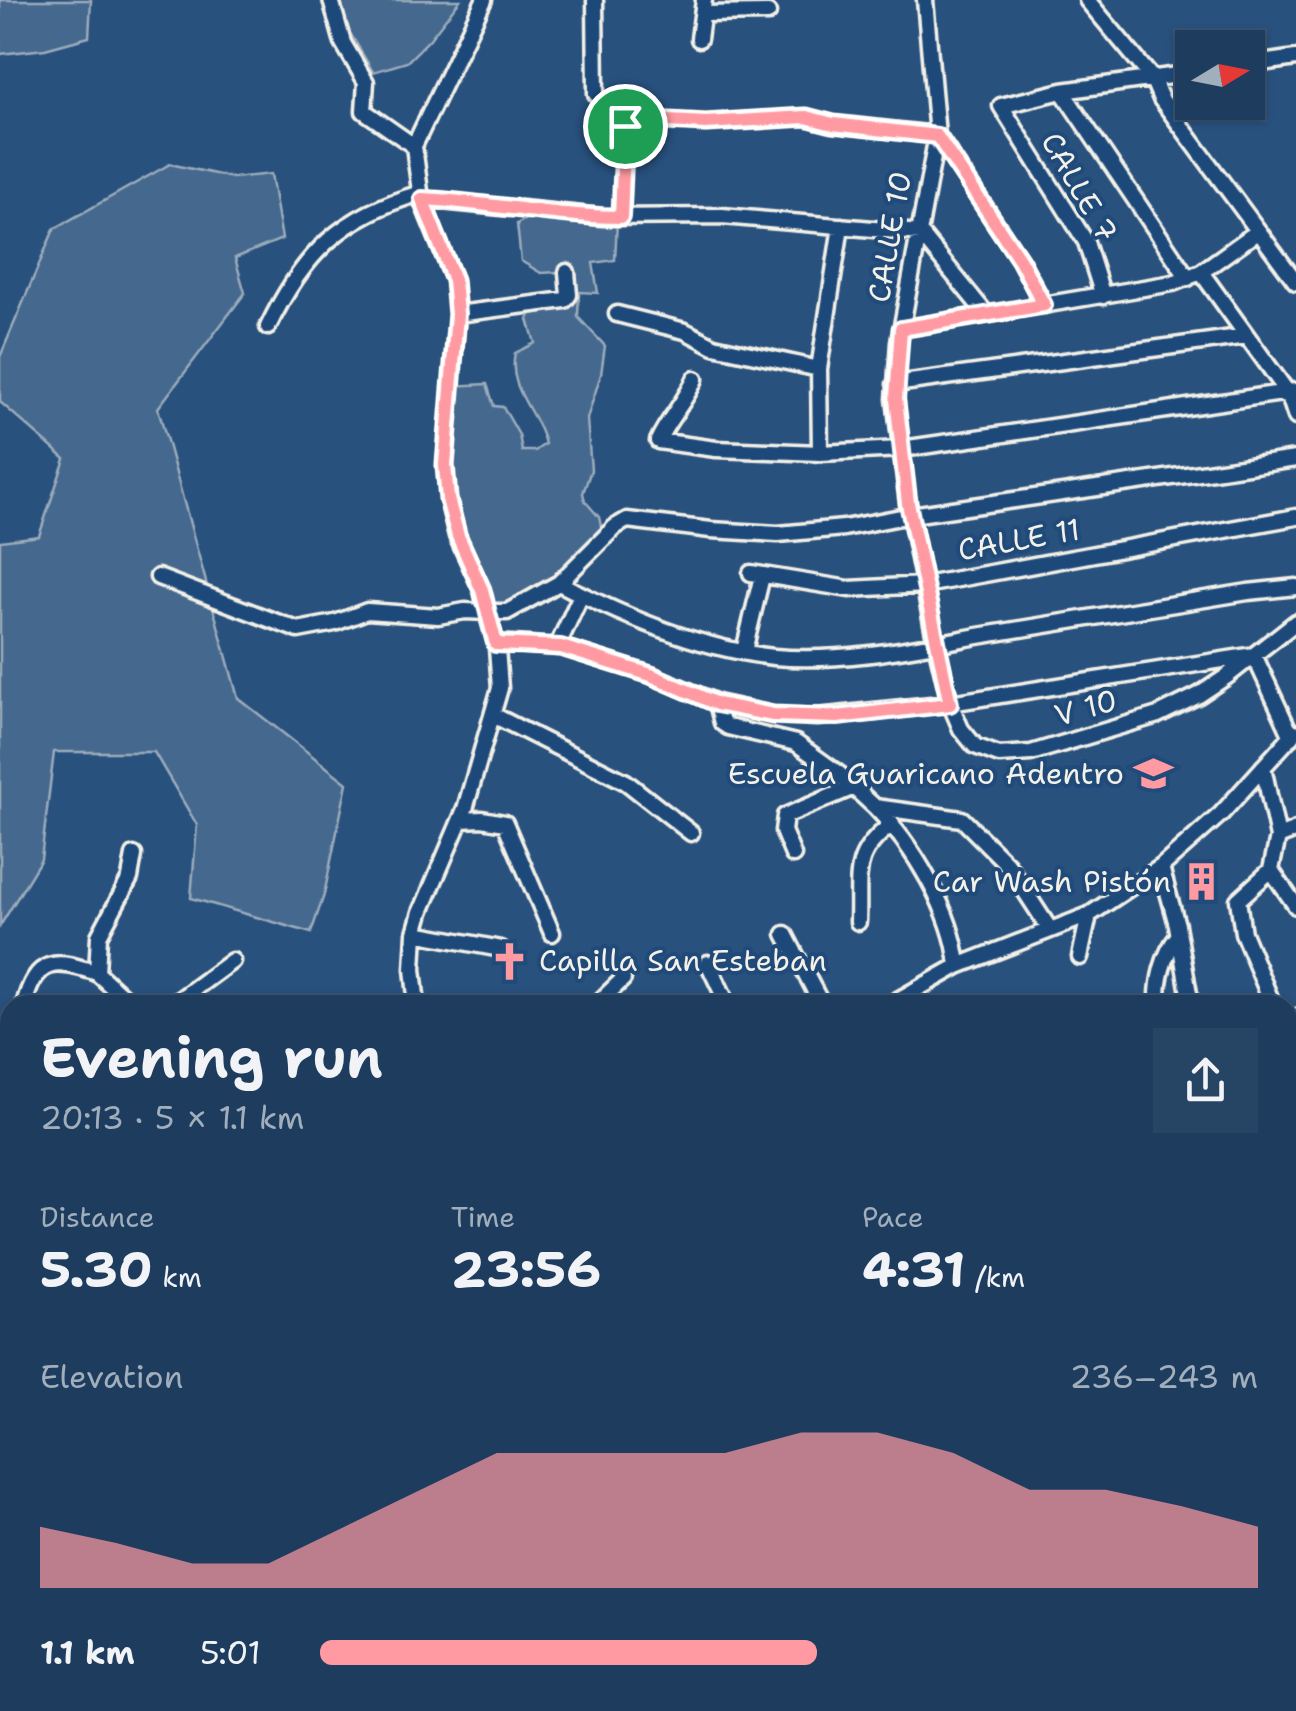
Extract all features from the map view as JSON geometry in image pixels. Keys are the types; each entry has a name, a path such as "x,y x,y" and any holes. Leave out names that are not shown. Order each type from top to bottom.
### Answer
{"street":[{"path":"331,0 343,43 366,82 364,111 414,146"},
{"path":"415,995 416,933 436,872 461,820 500,688 496,644 482,590 458,536 448,499 445,465 457,314 454,280 421,196 414,146 484,0"},
{"path":"595,0 596,94"},
{"path":"925,0 937,136 1020,260 1044,305"},
{"path":"1087,0 1152,78 1161,100 1296,282"},
{"path":"699,39 704,7 768,13"},
{"path":"1265,63 1296,58"},
{"path":"1175,75 1062,91 1195,275 1292,392 1296,417"},
{"name":"CALLE 7","path":"1062,91 1004,104 1000,110 1086,242 1103,296"},
{"path":"621,217 625,124 629,119 706,123 806,117 833,124 937,136"},
{"name":"CALLE 10","path":"936,644 910,515 895,384 922,204 937,136"},
{"path":"268,327 286,288 302,266 344,225 384,203 421,196 511,210 621,217 722,216 920,233 986,314"},
{"path":"820,453 819,369 841,226"},
{"path":"901,329 1103,296 1195,275 1257,232"},
{"path":"457,314 565,300 569,295 567,272"},
{"path":"617,314 685,330 714,346 819,369"},
{"path":"895,384 1247,336"},
{"path":"694,378 689,393 667,420 658,441 716,450 902,450 1292,392"},
{"path":"158,577 226,606 298,630 335,623 367,611 438,616 465,610 507,612 559,583 615,527 627,520 778,534 844,528 1296,459"},
{"name":"CALLE 11","path":"744,651 757,574 849,588 925,585 1296,517"},
{"path":"559,583 662,628 774,657 830,656 936,644 1296,587"},
{"path":"558,647 581,595"},
{"name":"V 10","path":"936,644 950,704 961,729 974,746 999,755 1031,752 1158,716 1200,695 1296,622"},
{"path":"496,644 558,647 651,675 717,704 773,715 837,717 950,704 1254,655 1294,734 1221,814 1160,867 1089,914 958,966 911,995"},
{"path":"717,704 722,723 796,743 854,788 892,824 920,867 948,924 956,944 958,966"},
{"path":"494,715 626,782 692,833"},
{"path":"1264,767 1278,837 1272,870 1238,900 1243,933 1269,995"},
{"path":"793,855 783,831 785,816 854,788"},
{"path":"875,807 962,819 1008,865 1049,928"},
{"path":"461,820 505,824 552,933"},
{"path":"858,922 864,850 892,824"},
{"path":"1278,837 1296,830"},
{"path":"98,973 99,936 130,878 134,855"},
{"path":"1160,867 1189,995"},
{"path":"1272,870 1296,906"},
{"path":"1080,957 1089,914"},
{"path":"416,933 501,949"},
{"path":"785,934 817,995"},
{"path":"1159,995 1160,976 1170,946 1178,936"},
{"path":"186,995 232,961"},
{"path":"708,963 723,995"},
{"path":"27,995 34,975 57,964 98,973 121,995"},
{"path":"606,995 623,979"}],"shaded area":[{"path":"0,0 91,0 89,37 45,49 0,54"},
{"path":"339,0 460,0 407,62 373,72 343,21"},
{"path":"170,164 233,178 271,174 282,239 235,258 245,293 158,408 238,698 347,783 324,895 311,933 191,898 197,825 154,752 54,752 41,859 0,926 0,541 39,536 65,459 0,402 0,357 54,229"},
{"path":"529,217 617,221 615,260 593,263 598,293 579,292 578,317 605,346 587,419 591,470 583,493 599,517 602,531 585,556 527,601 494,609 450,500 456,419 451,386 487,384 494,406 503,407 519,435 522,451 535,451 545,444 515,378 515,353 535,343 528,319 535,306 563,297 558,272 541,273 521,261 517,224"}],"place":[{"name":"Escuela Guaricano Adentro","path":"1154,774"},
{"name":"Car Wash Pistón","path":"1201,882"},
{"name":"Capilla San Esteban","path":"509,961"}],"route":[{"path":"806,117 833,124 937,136 1020,260 1044,305 901,329 895,384 908,503 950,704 837,717 773,715 717,704 651,675 561,647 496,644 482,590 468,565 448,499 445,465 457,314 454,280 422,199 621,217 625,126 632,119 706,123 806,117"}]}
